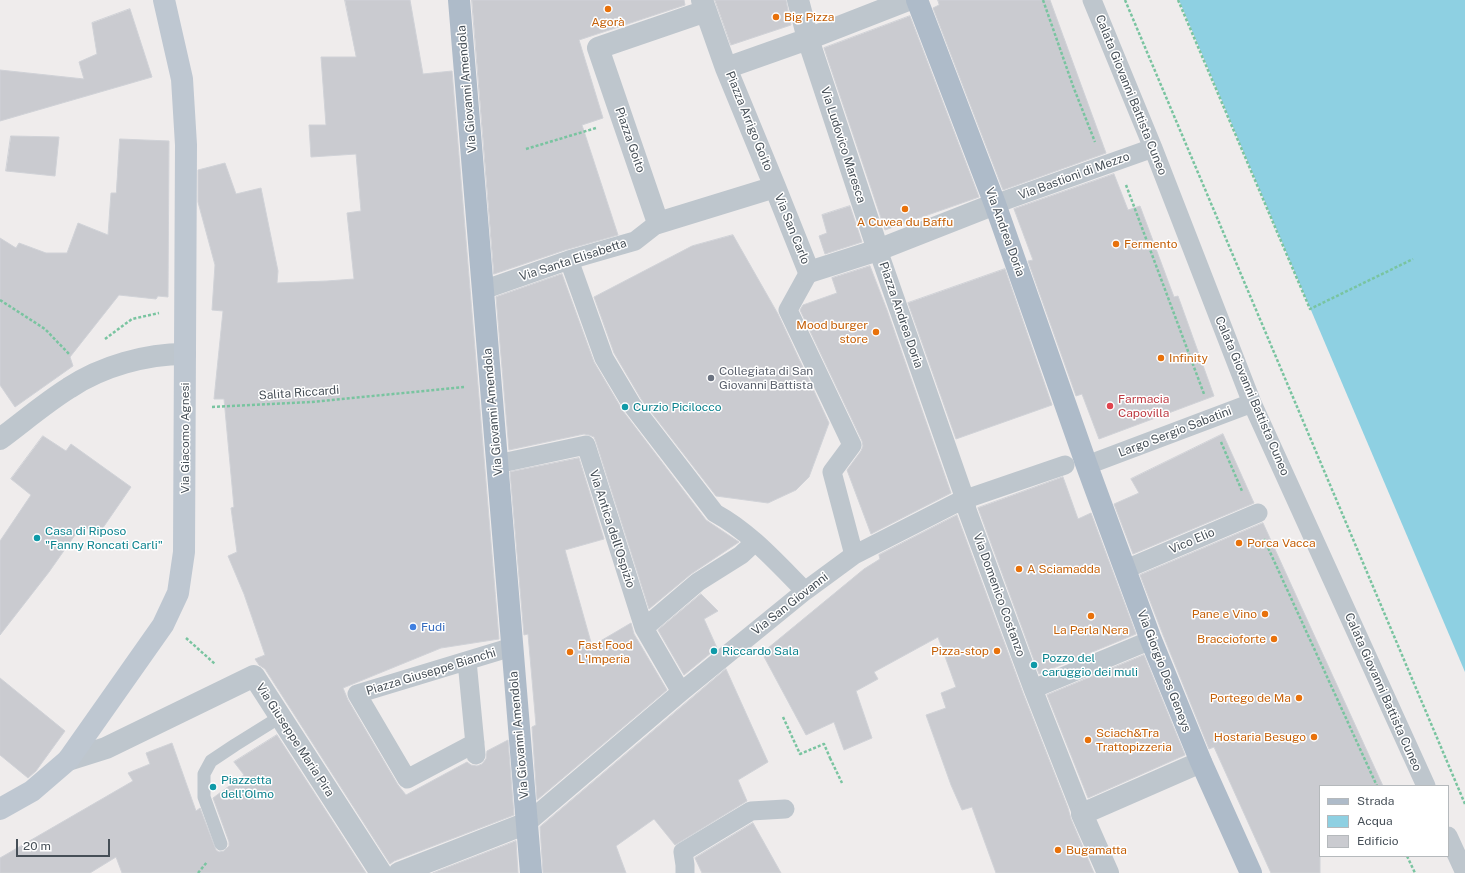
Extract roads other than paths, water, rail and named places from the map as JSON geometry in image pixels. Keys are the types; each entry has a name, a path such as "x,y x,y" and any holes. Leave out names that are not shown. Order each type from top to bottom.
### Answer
{"main road":[{"name":"Via Giacomo Agnesi","path":"0,809 32,791 68,760 163,625 178,593 184,552 186,145 182,79 164,0"},
{"name":"Via Giovanni Amendola","path":"459,0 530,873"},
{"name":"Via Andrea Doria","path":"917,0 1093,463"},
{"name":"Via Giorgio Des Geneys","path":"1093,463 1126,570 1151,640 1200,762 1251,873"}],"street":[{"name":"Via Ludovico Maresca","path":"798,0 808,39 878,250"},
{"name":"Piazza Arrigo Goito","path":"776,187 726,68 808,39 908,0"},
{"name":"Calata Giovanni Battista Cuneo","path":"1092,0 1252,403 1426,785"},
{"path":"704,6 726,68"},
{"name":"Piazza Goito","path":"658,223 598,48 704,6"},
{"name":"Via Bastioni di Mezzo","path":"995,204 1152,148"},
{"path":"658,223 776,187"},
{"name":"Via San Carlo","path":"776,187 809,272"},
{"name":"Piazza Andrea Doria","path":"964,504 878,250 995,204"},
{"name":"Via Santa Elisabetta","path":"483,290 569,260 635,240 658,223"},
{"name":"Via San Carlo","path":"854,555 832,472 852,444 788,310 809,272 878,250"},
{"path":"569,260 604,358 632,405 715,513 729,520 755,542 805,591"},
{"path":"0,439 69,387 108,368 149,357 167,354 185,354"},
{"name":"Largo Sergio Sabatini","path":"1093,463 1252,403"},
{"name":"Via Antica dell'Ospizio","path":"497,464 586,445 644,628 681,692"},
{"path":"964,504 1065,465"},
{"name":"Via San Giovanni","path":"526,823 681,692 805,591 854,555 964,504"},
{"name":"Via Domenico Costanzo","path":"964,504 1033,689 1082,814"},
{"name":"Vico Elio","path":"1126,570 1255,514"},
{"path":"644,628 692,587 741,555 755,542"},
{"path":"1033,689 1151,640"},
{"name":"Piazza Giuseppe Bianchi","path":"467,661 476,750 407,779 357,694 512,647"},
{"name":"Via Giuseppe Maria Pira","path":"68,760 106,748 254,676 381,873"},
{"path":"1108,873 1082,814 1200,762"},
{"path":"685,873 686,865 682,852 751,811 785,809"},
{"path":"399,873 526,823"},
{"path":"1449,838 1465,873"}],"lane":[{"path":"221,844 204,797 204,774 211,761 235,744 280,717"}],"water":[{"path":"1179,0 1465,0 1465,672"}],"place":[{"name":"Agorà","path":"608,9"},
{"name":"Big Pizza","path":"776,17"},
{"name":"A Cuvea du Baffu","path":"905,209"},
{"name":"Fermento","path":"1116,244"},
{"name":"Mood burger store","path":"876,332"},
{"name":"Infinity","path":"1161,358"},
{"name":"Collegiata di San Giovanni Battista","path":"711,378"},
{"name":"Farmacia Capovilla","path":"1110,406"},
{"name":"Curzio Picilocco","path":"625,407"},
{"name":"Casa di Riposo \"Fanny Roncati Carli\"","path":"37,538"},
{"name":"Porca Vacca","path":"1239,543"},
{"name":"A Sciamadda","path":"1019,569"},
{"name":"Pane e Vino","path":"1265,614"},
{"name":"La Perla Nera","path":"1091,616"},
{"name":"Fudi","path":"413,627"},
{"name":"Braccioforte","path":"1274,639"},
{"name":"Riccardo Sala","path":"714,651"},
{"name":"Pizza-stop","path":"997,651"},
{"name":"Fast Food L'Imperia","path":"570,652"},
{"name":"Pozzo del caruggio dei muli","path":"1034,665"},
{"name":"Portego de Ma","path":"1299,698"},
{"name":"Hostaria Besugo","path":"1314,737"},
{"name":"Sciach&Tra Trattopizzeria","path":"1088,740"},
{"name":"Piazzetta dell'Olmo","path":"213,787"},
{"name":"Bugamatta","path":"1058,850"}]}
